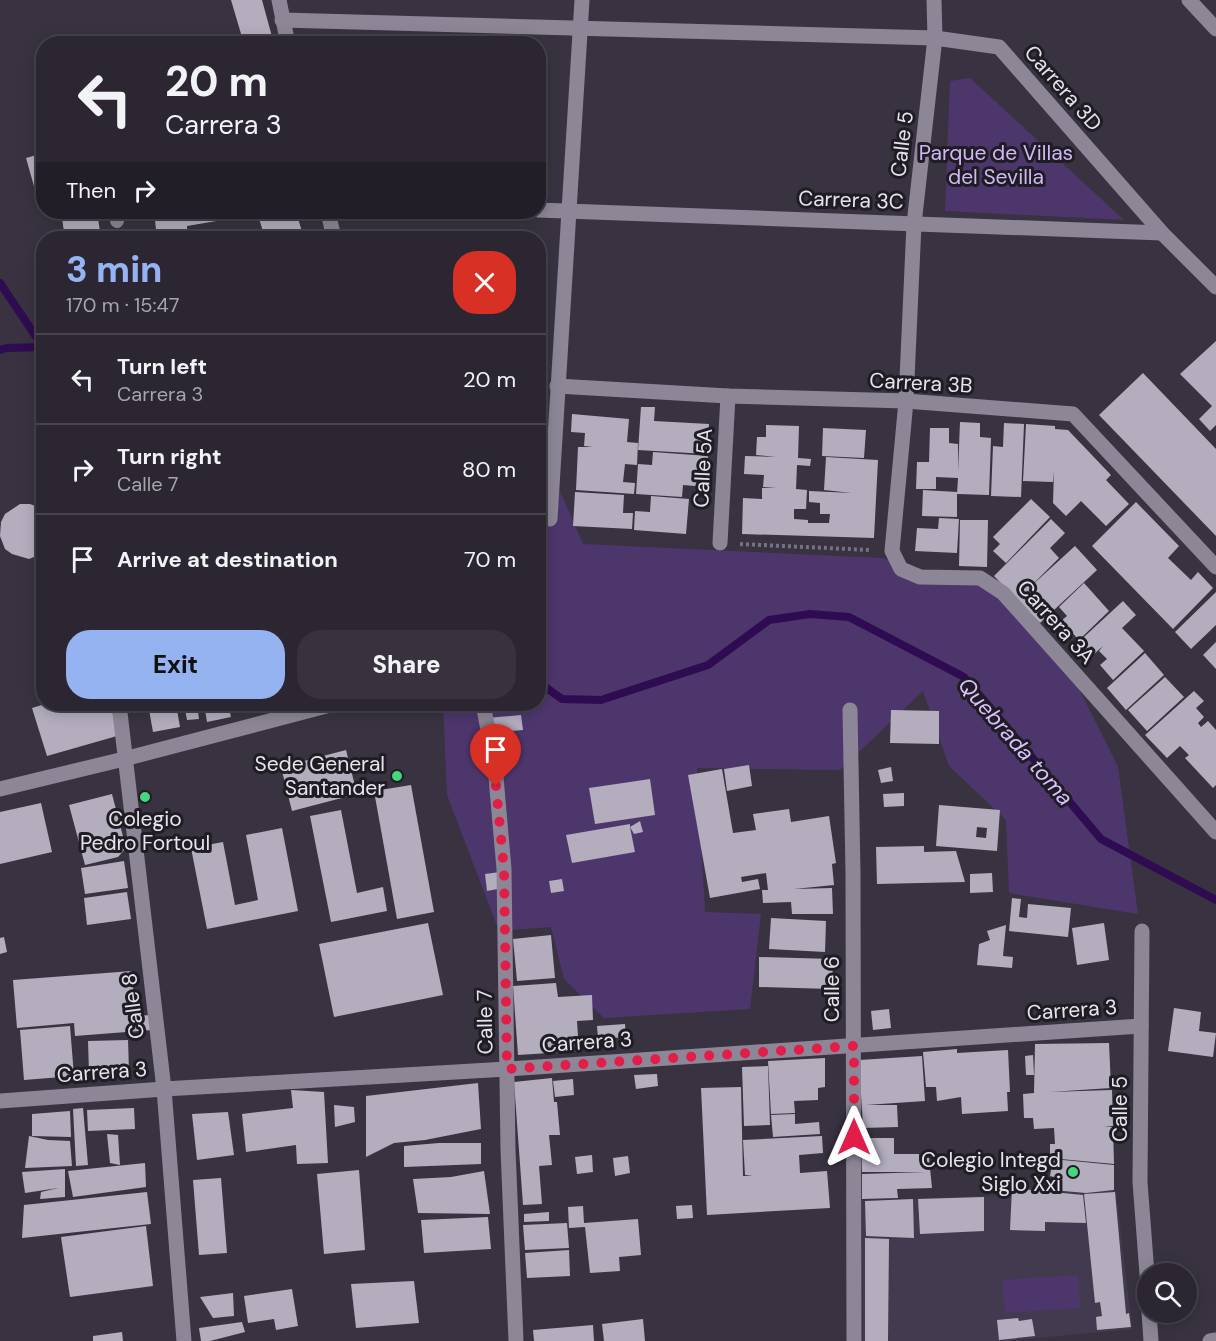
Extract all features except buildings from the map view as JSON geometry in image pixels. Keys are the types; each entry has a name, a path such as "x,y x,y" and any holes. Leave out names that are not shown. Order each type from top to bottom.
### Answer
{"street":[{"path":"279,0 286,36"},
{"path":"550,519 582,0"},
{"name":"Calle 5","path":"906,401 914,224 935,38 934,0"},
{"path":"1189,0 1216,29"},
{"name":"Carrera 3D","path":"282,20 935,38 999,47 1162,233 1216,287"},
{"name":"Carrera 3C","path":"546,210 1162,233"},
{"name":"Carrera 3B","path":"557,386 728,396 906,401 1073,414 1216,567"},
{"name":"Calle 5A","path":"720,543 728,396"},
{"path":"892,551 906,401"},
{"name":"Carrera 3A","path":"892,551 901,569 920,577 980,578 1003,593 1216,832"},
{"name":"Calle 6","path":"850,710 854,1046 854,1341"},
{"name":"Calle 8","path":"120,711 164,1089 184,1341"},
{"path":"0,789 307,711"},
{"name":"Calle 7","path":"484,711 495,766 504,869 507,1069 516,1341"},
{"name":"Calle 5","path":"1142,931 1140,1182 1146,1263"},
{"name":"Carrera 3","path":"0,1101 1141,1026"},
{"path":"1150,1323 1151,1341"},
{"path":"1210,1341 1216,1340"}],"path":[{"path":"720,543 892,551"}],"shaded area":[{"path":"1011,1187 1116,1191 1132,1329 1006,1341 863,1341 862,1201 1010,1195"}],"green space":[{"name":"Parque de Villas del Sevilla","path":"970,78 1124,220 945,211 950,81"},
{"path":"557,484 583,544 882,558 991,589 1058,647 1118,767 1138,914 1009,893 1006,820 949,766 923,691 840,770 697,768 705,912 761,914 750,1009 604,1018 564,979 551,927 499,931 447,795 443,711 546,711 546,486"},
{"path":"1078,1275 1080,1308 1005,1313 1002,1280"}],"waterway":[{"path":"0,283 36,337"},
{"name":"Quebrada toma","path":"0,350 36,347"},
{"name":"Quebrada toma","path":"546,688 562,699 601,700 708,665 769,620 810,614 849,617 964,677 1101,839 1216,900"}],"place":[{"name":"Sede General Santander","path":"397,776"},
{"name":"Colegio Pedro Fortoul","path":"145,797"},
{"name":"Colegio Integd Siglo Xxi","path":"1073,1172"}],"route":[{"path":"496,786 504,869 507,1069 854,1046 854,1137"}]}
